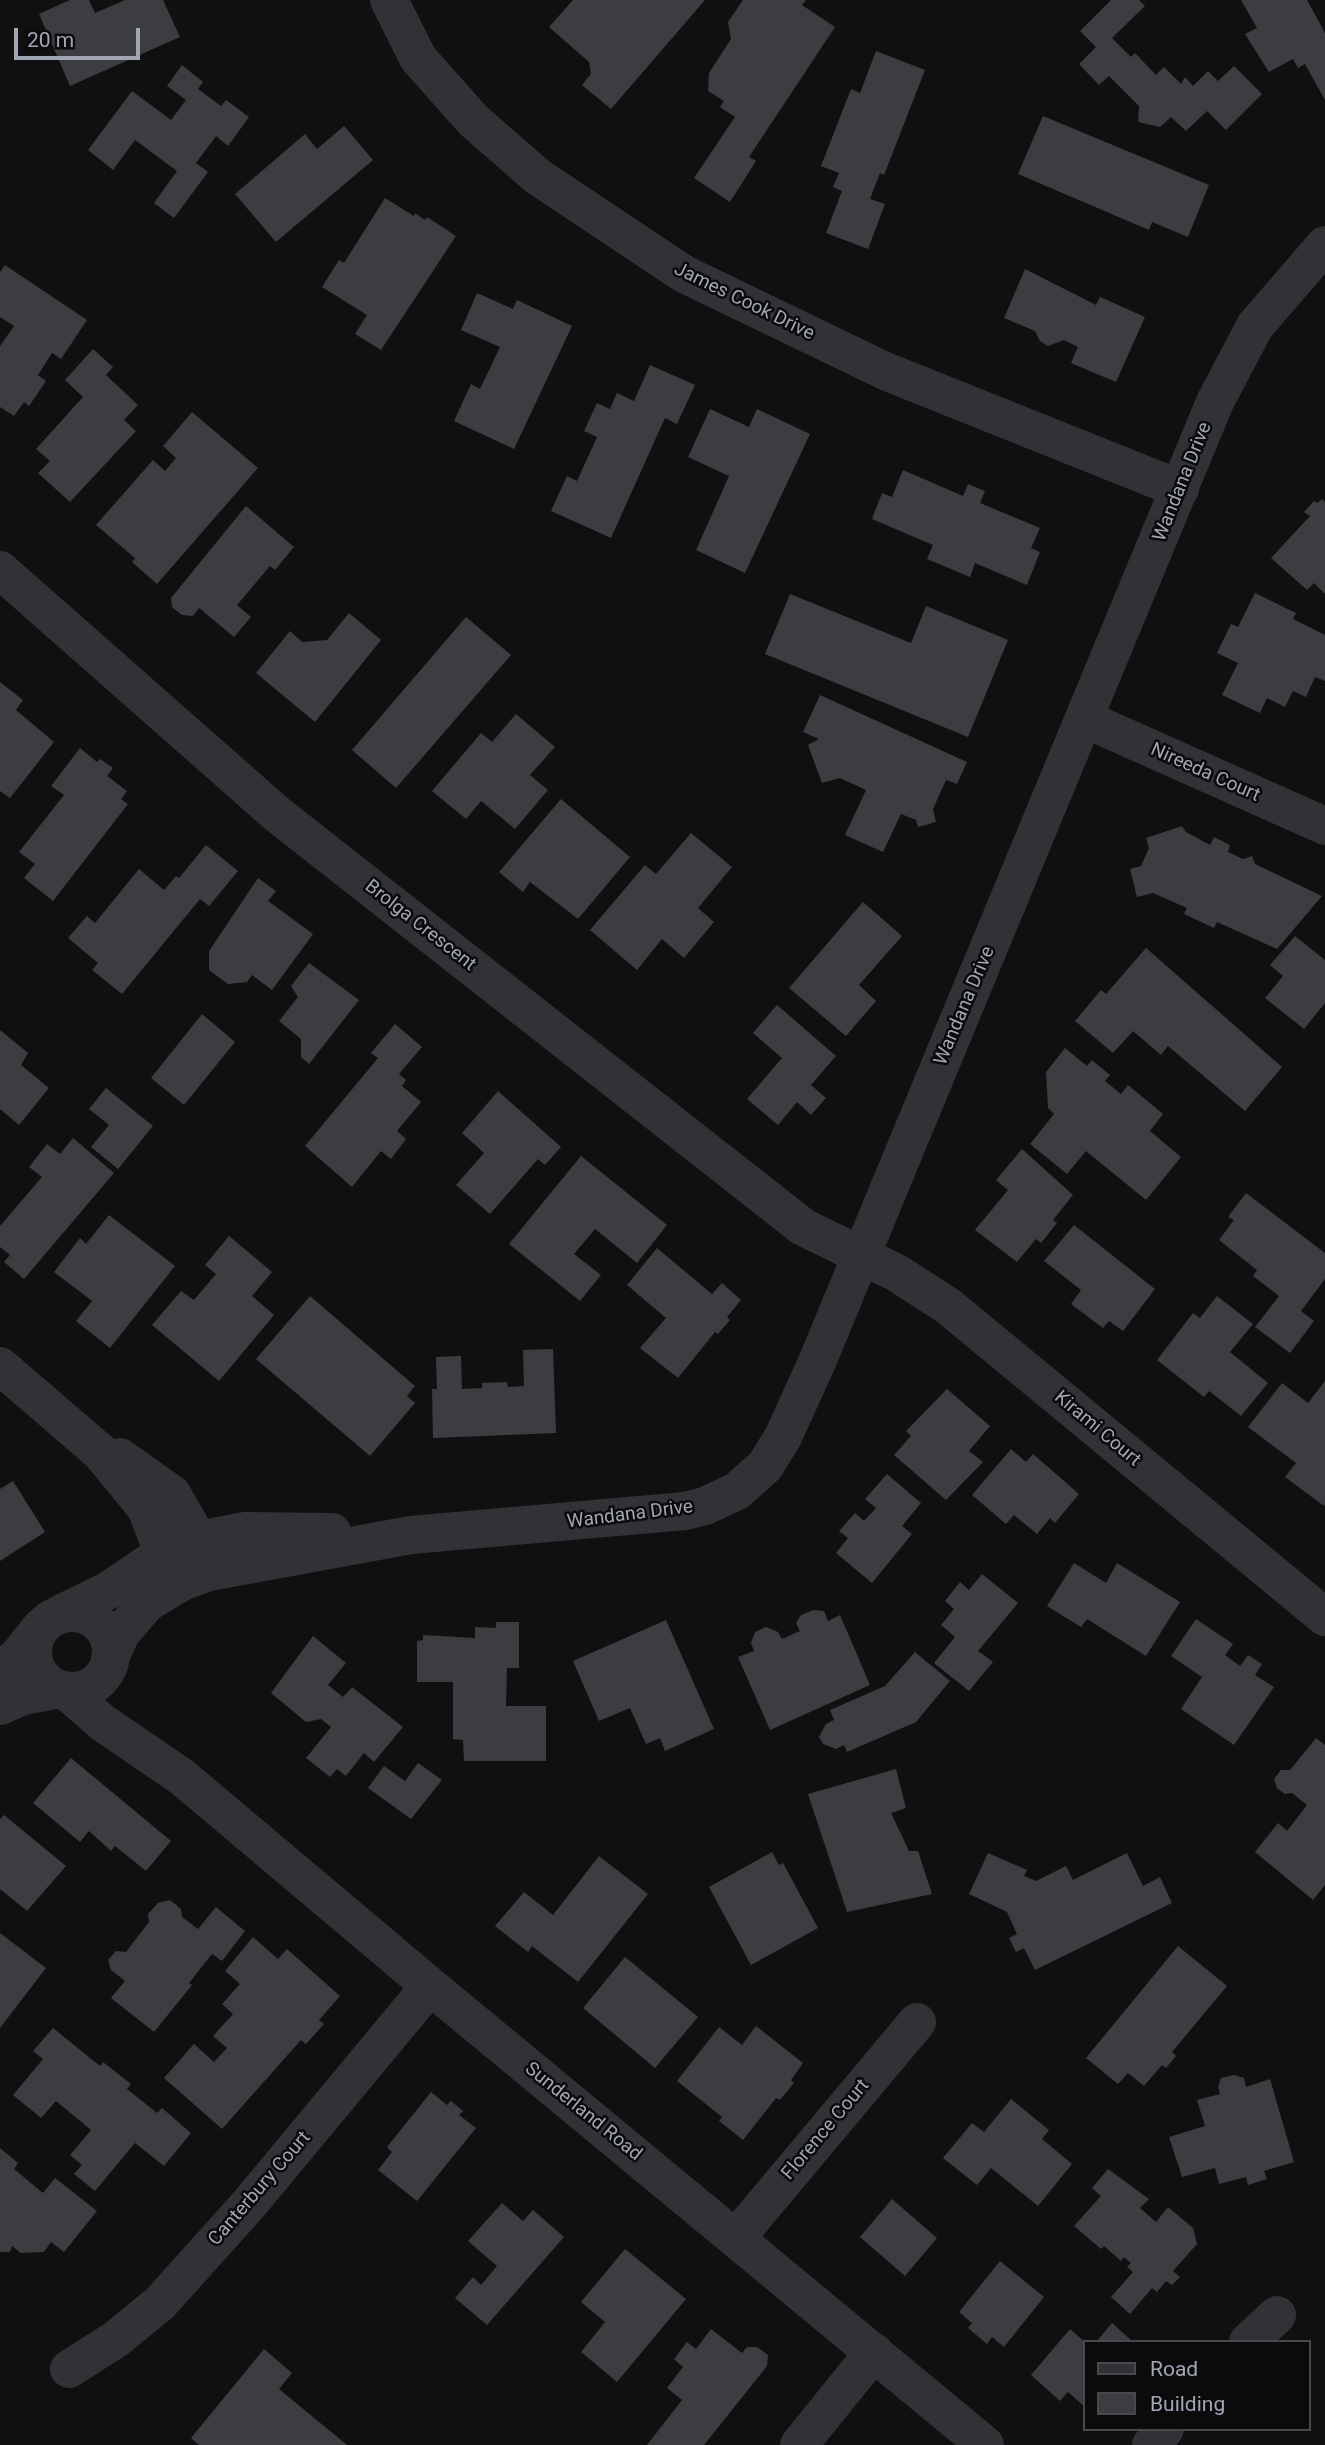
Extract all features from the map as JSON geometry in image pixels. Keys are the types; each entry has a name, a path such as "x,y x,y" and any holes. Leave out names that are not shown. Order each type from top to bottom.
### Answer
{"street":[{"name":"James Cook Drive","path":"389,0 418,58 473,120 537,176 684,274 885,371 1180,489"},
{"name":"Wandana Drive","path":"0,1706 23,1696 78,1690 93,1685 109,1662 121,1633 147,1603 193,1578 260,1561 435,1533 661,1516 705,1506 737,1491 765,1466 783,1437 860,1255 1215,402 1255,326 1325,245"},
{"name":"Brolga Crescent","path":"0,570 277,814 803,1227 860,1255"},
{"name":"Nireeda Court","path":"1085,719 1325,826"},
{"name":"Kirami Court","path":"860,1255 897,1273 948,1306 1325,1617"},
{"path":"0,1366 77,1429 168,1490 198,1539 193,1578"},
{"path":"77,1429 146,1507 163,1553 193,1578"},
{"name":"Wandana Drive","path":"0,1670 17,1657 50,1621 109,1590 163,1553 198,1539 257,1530 435,1533"},
{"path":"63,1690 41,1677 36,1668 33,1647 50,1621 80,1614 97,1622 109,1642 109,1662"},
{"name":"Sunderland Road","path":"109,1662 120,1700 182,1777"},
{"name":"Sunderland Road","path":"63,1690 103,1723 182,1777 985,2445"},
{"name":"Canterbury Court","path":"69,2370 116,2339 160,2303 249,2204 430,1986"},
{"name":"Florence Court","path":"736,2238 917,2022"},
{"path":"1250,2340 1278,2315"},
{"path":"799,2445 874,2352"},
{"path":"1151,2445 1163,2431"}],"building":[{"path":"70,0 89,0 95,13 125,0 163,0 180,37 70,86 39,14"},
{"path":"573,0 705,0 611,109 582,85 591,74 589,62 549,27"},
{"path":"743,0 806,0 802,5 835,27 749,157 756,161 730,202 694,178 735,117 720,107 724,101 708,91 709,73 731,39 728,22"},
{"path":"1111,0 1139,0 1145,6 1112,38 1131,57 1135,53 1156,75 1164,67 1181,84 1185,77 1193,86 1208,71 1218,81 1234,66 1262,94 1226,130 1207,111 1186,131 1171,117 1160,127 1138,122 1139,106 1109,76 1099,85 1079,64 1096,47 1080,31"},
{"path":"1241,0 1307,0 1325,33 1325,100 1305,64 1298,68 1293,59 1269,72 1245,34 1257,28"},
{"path":"876,51 925,70 884,175 880,173 870,199 885,204 868,249 826,233 842,191 833,187 839,173 821,166 851,89 860,93"},
{"path":"182,65 203,82 198,89 221,106 226,100 249,117 228,146 216,136 196,163 208,172 174,218 154,203 177,171 135,140 113,170 88,150 132,91 171,120 186,100 167,86"},
{"path":"1043,116 1209,185 1188,237 1152,222 1149,230 1018,174"},
{"path":"344,126 373,160 276,242 235,194 305,134 317,149"},
{"path":"385,198 414,216 415,213 425,220 427,217 456,236 381,350 355,334 367,315 322,287 339,260 344,263"},
{"path":"5,265 87,320 61,359 52,353 38,375 46,381 29,406 24,402 14,416 0,407 0,346 14,326 0,317 0,272"},
{"path":"1025,269 1096,305 1100,297 1145,317 1116,382 1071,363 1078,347 1064,340 1048,346 1040,341 1035,331 1004,318"},
{"path":"477,293 513,309 517,300 572,326 514,449 454,421 471,384 480,389 500,347 461,330"},
{"path":"93,349 113,367 106,375 138,405 124,420 136,431 70,502 38,473 50,461 36,449 83,397 65,380"},
{"path":"650,365 695,385 677,424 665,418 611,538 551,511 567,476 577,481 597,437 584,431 597,403 610,409 617,393 634,401"},
{"path":"710,409 749,427 757,409 810,434 745,573 696,550 729,476 688,457"},
{"path":"192,412 258,468 157,584 132,562 135,558 96,525 153,460 165,471 176,458 163,446"},
{"path":"903,470 963,496 968,484 985,491 980,503 1040,528 1031,548 1040,552 1027,585 975,563 970,577 927,559 933,545 872,519 882,493 892,497"},
{"path":"1322,499 1325,502 1325,594 1314,583 1307,590 1271,558 1310,516 1304,512 1314,501 1317,503"},
{"path":"246,506 294,547 275,570 270,566 237,605 251,617 234,637 199,608 193,616 182,615 172,607 171,598"},
{"path":"1255,593 1296,613 1293,619 1325,635 1325,681 1315,677 1306,697 1293,691 1285,707 1267,698 1260,713 1222,695 1238,663 1217,653 1231,624 1238,627"},
{"path":"790,594 911,643 926,606 1008,640 968,737 765,654"},
{"path":"349,613 381,640 315,722 256,673 290,631 302,642 327,640"},
{"path":"466,617 511,655 396,788 352,750"},
{"path":"0,682 23,700 16,710 54,742 10,798 0,791"},
{"path":"820,695 967,762 957,784 946,780 933,809 936,822 918,827 916,820 901,814 883,852 845,835 866,790 840,778 822,783 808,745 819,739 803,732"},
{"path":"516,714 555,747 530,775 548,790 515,829 481,801 466,819 432,791 481,733 492,742"},
{"path":"80,748 97,762 100,759 113,768 107,776 127,791 121,799 128,804 53,901 24,878 35,864 19,852 64,795 51,786"},
{"path":"561,799 630,857 578,919 530,882 523,892 499,872"},
{"path":"1182,826 1186,832 1210,845 1214,837 1230,845 1228,852 1243,859 1252,856 1255,864 1322,896 1277,949 1217,922 1214,928 1184,914 1187,908 1153,893 1137,897 1130,869 1141,866 1149,848 1146,838"},
{"path":"691,833 732,867 698,908 714,922 684,958 662,939 637,970 590,930 645,865 656,874"},
{"path":"206,845 238,871 209,906 200,899 122,994 92,970 98,963 68,938 87,916 95,923 139,869 164,890 176,876 179,878"},
{"path":"258,878 276,891 268,901 313,934 272,990 252,975 247,982 228,984 209,970 209,951"},
{"path":"863,902 902,936 859,985 876,1001 846,1036 789,988"},
{"path":"1295,936 1325,960 1325,1003 1304,1029 1265,998 1283,976 1270,965"},
{"path":"1146,948 1282,1067 1245,1111 1168,1046 1161,1055 1133,1031 1113,1053 1075,1021 1101,990 1106,994"},
{"path":"309,963 359,1000 309,1064 301,1057 301,1039 279,1021 298,997 291,986"},
{"path":"777,1005 836,1056 811,1085 826,1098 811,1115 797,1102 778,1125 747,1099 782,1058 753,1033"},
{"path":"202,1014 235,1042 184,1105 151,1078"},
{"path":"395,1024 422,1047 399,1074 406,1080 402,1086 421,1102 397,1131 406,1139 391,1159 381,1151 352,1187 305,1146 378,1058 371,1053"},
{"path":"0,1030 28,1053 21,1065 49,1088 19,1125 0,1109"},
{"path":"1065,1048 1087,1066 1092,1060 1110,1075 1105,1081 1121,1094 1128,1085 1163,1114 1150,1131 1181,1157 1146,1200 1086,1151 1067,1174 1030,1144 1054,1114 1048,1108 1046,1072"},
{"path":"106,1088 153,1126 118,1169 91,1147 109,1125 89,1109"},
{"path":"498,1091 561,1147 545,1165 538,1159 490,1214 456,1185 484,1153 462,1133"},
{"path":"73,1138 114,1173 24,1279 4,1262 10,1255 0,1247 0,1226 42,1177 29,1167 47,1144 60,1154"},
{"path":"1022,1149 1073,1195 1053,1220 1057,1223 1041,1243 1036,1239 1017,1262 975,1230 1008,1190 996,1180"},
{"path":"581,1156 667,1225 637,1263 595,1229 574,1254 601,1275 580,1301 509,1244"},
{"path":"1246,1193 1325,1253 1325,1279 1301,1311 1314,1321 1290,1353 1255,1327 1279,1296 1253,1276 1257,1270 1219,1240 1234,1220 1228,1217"},
{"path":"109,1215 175,1266 110,1348 76,1321 92,1301 54,1272 80,1238 86,1244"},
{"path":"1074,1225 1155,1289 1123,1331 1109,1321 1103,1328 1071,1304 1081,1290 1044,1261"},
{"path":"229,1236 272,1272 252,1296 274,1315 219,1381 152,1325 181,1291 194,1300 216,1274 205,1265"},
{"path":"657,1248 712,1294 722,1283 741,1300 727,1317 730,1320 718,1334 715,1332 678,1378 640,1348 666,1318 627,1285"},
{"path":"310,1296 415,1386 407,1396 415,1403 370,1456 256,1359"},
{"path":"1217,1296 1253,1324 1230,1352 1268,1383 1241,1416 1209,1391 1204,1397 1157,1360 1193,1313 1200,1318"},
{"path":"553,1349 556,1433 433,1438 432,1389 437,1389 436,1357 461,1356 462,1389 482,1388 482,1383 507,1382 508,1387 524,1386 523,1350"},
{"path":"1325,1381 1324,1506 1285,1477 1296,1463 1248,1427 1282,1383 1308,1403"},
{"path":"947,1389 990,1426 969,1451 983,1462 946,1500 894,1455 911,1436 906,1431"},
{"path":"1011,1449 1026,1462 1033,1454 1079,1494 1055,1523 1050,1518 1037,1534 1014,1515 1006,1524 972,1495"},
{"path":"887,1474 921,1503 902,1526 912,1534 872,1583 836,1553 848,1538 839,1531 855,1513 864,1521 876,1508 865,1499"},
{"path":"13,1481 45,1532 0,1561 0,1489"},
{"path":"1074,1563 1106,1583 1117,1563 1180,1602 1146,1656 1087,1619 1081,1627 1047,1606"},
{"path":"982,1574 1018,1603 978,1651 993,1662 969,1691 934,1663 955,1637 941,1625 954,1609 945,1601 960,1582 969,1590"},
{"path":"813,1610 824,1611 828,1621 840,1615 870,1685 770,1730 738,1657 754,1651 751,1643 755,1632 766,1627 778,1632 782,1639 800,1631 796,1623 801,1615"},
{"path":"1196,1619 1233,1644 1225,1655 1240,1666 1248,1655 1262,1664 1255,1675 1274,1687 1234,1745 1181,1709 1202,1677 1171,1656"},
{"path":"666,1620 714,1729 665,1751 660,1738 646,1744 630,1708 599,1721 573,1661"},
{"path":"496,1622 519,1622 519,1668 507,1668 506,1706 546,1706 546,1761 464,1761 463,1740 453,1739 453,1682 417,1682 417,1641 423,1640 423,1635 475,1638 475,1627 496,1628"},
{"path":"313,1636 346,1663 328,1685 343,1697 352,1687 403,1727 374,1762 364,1753 346,1776 337,1769 330,1777 306,1758 331,1727 321,1719 306,1722 271,1693"},
{"path":"915,1652 950,1681 916,1722 847,1752 844,1745 836,1749 823,1744 819,1737 826,1724 834,1720 830,1710 885,1686"},
{"path":"1316,1738 1325,1745 1325,1885 1313,1900 1255,1852 1278,1823 1287,1831 1307,1805 1292,1793 1285,1794 1277,1788 1274,1779 1281,1770 1290,1770"},
{"path":"71,1758 171,1841 146,1871 115,1846 111,1851 89,1831 80,1842 33,1803"},
{"path":"418,1763 442,1780 411,1819 368,1788 384,1766 405,1781"},
{"path":"896,1769 906,1808 891,1813 909,1851 918,1851 932,1894 847,1912 808,1794"},
{"path":"4,1815 66,1866 27,1911 0,1889 0,1819"},
{"path":"772,1852 779,1865 783,1863 818,1928 751,1965 709,1887"},
{"path":"988,1853 1027,1870 1024,1876 1036,1881 1066,1866 1073,1880 1127,1853 1143,1886 1160,1877 1172,1903 1035,1970 1024,1948 1016,1952 1009,1938 1017,1934 1007,1912 969,1894"},
{"path":"599,1856 648,1894 578,1982 532,1946 528,1952 495,1926 524,1892 553,1915"},
{"path":"170,1900 181,1909 182,1917 198,1929 216,1907 245,1931 222,1961 212,1954 189,1983 192,1985 154,2032 111,1998 125,1981 111,1970 108,1960 116,1951 126,1952 149,1922 148,1914 158,1903"},
{"path":"0,1933 46,1968 0,2028"},
{"path":"253,1937 278,1959 287,1949 340,1996 319,2020 324,2024 306,2044 301,2040 222,2129 164,2078 194,2044 214,2062 227,2048 213,2036 233,2014 222,2004 240,1984 225,1971"},
{"path":"1178,1946 1227,1986 1172,2052 1176,2056 1166,2068 1162,2065 1144,2086 1128,2073 1118,2084 1086,2058"},
{"path":"625,1957 698,2017 655,2068 583,2008"},
{"path":"756,2026 803,2063 791,2080 794,2083 780,2100 776,2098 743,2140 719,2121 722,2117 677,2081 719,2027 742,2045"},
{"path":"53,2028 100,2066 103,2062 131,2084 127,2089 157,2113 162,2108 191,2133 164,2166 135,2143 95,2191 74,2174 82,2165 70,2155 91,2130 56,2101 41,2118 13,2095 43,2059 33,2051"},
{"path":"1234,2075 1244,2078 1246,2087 1270,2079 1294,2162 1264,2171 1267,2179 1248,2185 1246,2177 1219,2184 1215,2168 1182,2177 1169,2137 1205,2126 1197,2100 1220,2094 1218,2087 1221,2078"},
{"path":"431,2092 447,2105 451,2101 463,2111 459,2115 476,2128 417,2201 378,2170 392,2152 387,2147"},
{"path":"1011,2099 1049,2130 1042,2139 1072,2164 1038,2206 991,2168 977,2185 943,2158 972,2123 984,2132"},
{"path":"0,2148 18,2163 14,2169 43,2193 55,2178 97,2211 64,2252 51,2242 44,2252 21,2253 12,2246 10,2252 0,2252"},
{"path":"1108,2169 1149,2199 1140,2208 1156,2222 1168,2207 1193,2228 1197,2244 1173,2271 1180,2277 1172,2285 1166,2281 1157,2292 1152,2288 1130,2314 1111,2297 1133,2272 1127,2267 1131,2263 1124,2257 1121,2261 1104,2246 1101,2249 1074,2226 1101,2196 1092,2188"},
{"path":"892,2199 937,2238 905,2276 860,2237"},
{"path":"502,2203 523,2221 533,2210 564,2237 487,2325 455,2298 473,2277 481,2285 497,2266 468,2241"},
{"path":"625,2249 686,2299 617,2382 581,2352 605,2322 581,2302"},
{"path":"1000,2261 1044,2297 1004,2347 992,2337 987,2344 968,2328 972,2323 959,2312"},
{"path":"1112,2323 1131,2340 1098,2340"},
{"path":"711,2329 742,2353 747,2347 757,2347 768,2355 767,2366 704,2445 647,2445 682,2400 667,2388 683,2367 674,2359 687,2342 696,2349"},
{"path":"1070,2329 1084,2341 1084,2406 1068,2392 1060,2401 1031,2375"},
{"path":"264,2349 292,2373 279,2389 347,2445 199,2445 191,2438"}]}
